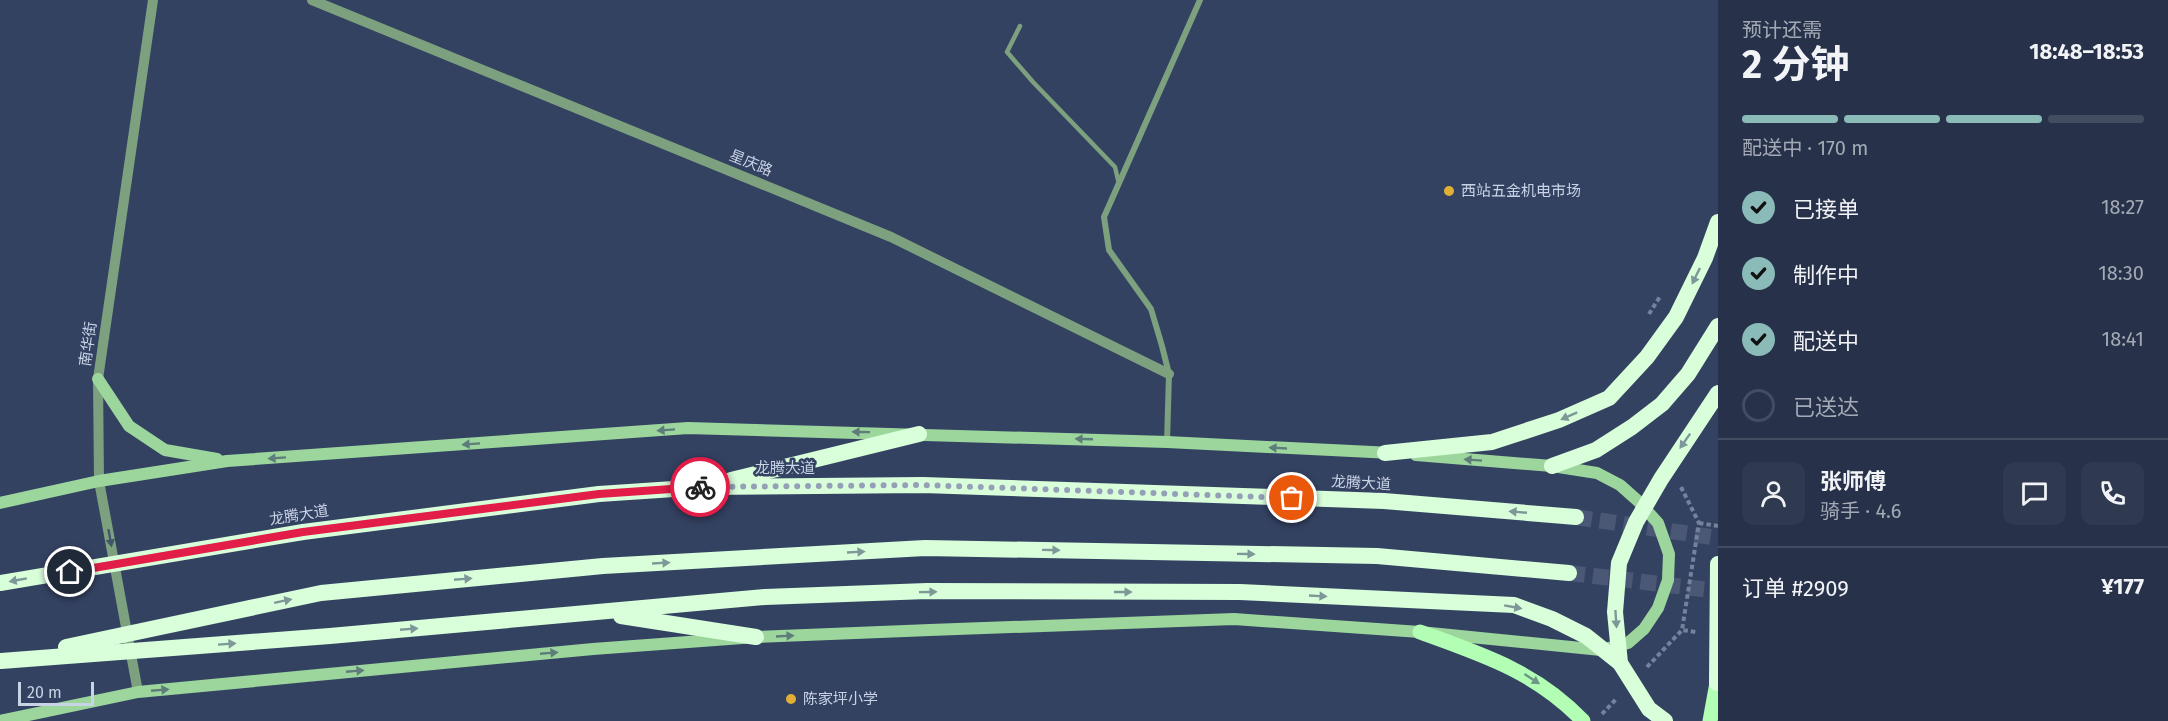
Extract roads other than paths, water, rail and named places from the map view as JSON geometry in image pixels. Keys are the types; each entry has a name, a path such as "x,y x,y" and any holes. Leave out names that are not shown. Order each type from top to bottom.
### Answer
{"highway":[{"path":"1385,453 1492,442 1559,420 1609,398 1647,357 1677,317 1705,258 1718,222"},
{"path":"1552,466 1596,450 1662,404 1688,374 1718,327"},
{"path":"1620,663 1615,612 1619,563 1636,522 1661,478 1718,393"},
{"path":"704,487 919,434"},
{"name":"龙腾大道","path":"0,584 303,532 599,494 704,487 923,485 1360,500 1576,517"},
{"path":"0,661 321,593 603,566 925,548 1377,556 1569,573"},
{"path":"1717,680 1718,564"},
{"path":"0,661 330,636 765,597 927,591 1240,592 1514,605 1552,619 1586,636 1620,663 1649,709 1665,721"},
{"path":"599,612 756,637"}],"main road":[{"path":"98,379 129,426 165,450 227,461"},
{"path":"0,503 99,481 227,461 688,428 919,434 1167,442 1385,453 1552,466 1597,473 1620,485 1638,501 1658,524 1669,554 1668,580 1658,608 1644,629 1628,643 1601,650 1420,632 1234,619 756,637 593,649 138,692 0,721"},
{"path":"1420,632 1487,656 1531,678 1570,707 1583,721"},
{"path":"1710,721 1717,680"}],"street":[{"name":"南华街","path":"138,692 99,481 98,379 153,0"},
{"name":"星庆路","path":"312,0 891,237 1169,374"},
{"path":"1167,442 1169,374 1151,309 1109,250 1104,217 1200,0"}],"lane":[{"path":"1020,26 1007,52 1032,82 1115,166 1119,184"}],"tunnel":[{"path":"1576,517 1718,538"},
{"path":"1569,573 1718,591"}],"place":[{"name":"西站五金机电市场","path":"1449,191"},
{"name":"陈家坪小学","path":"791,699"}]}
